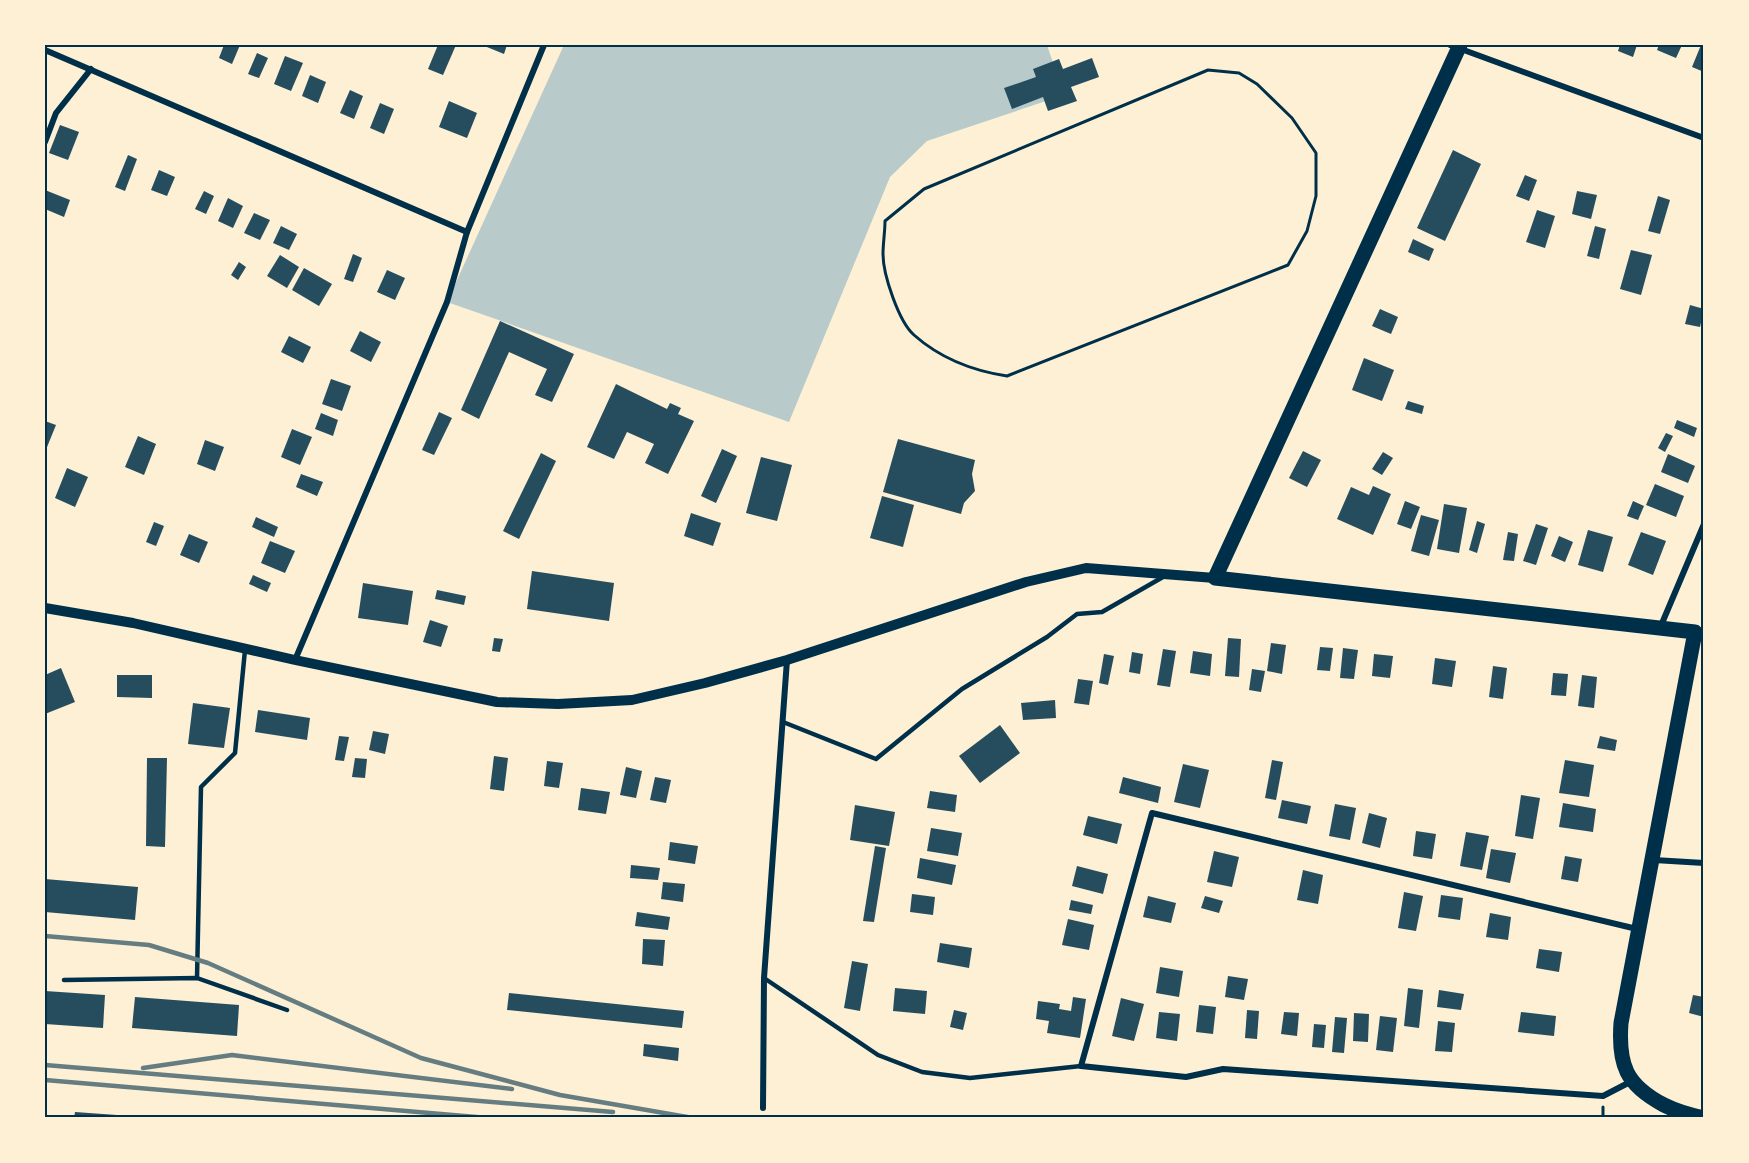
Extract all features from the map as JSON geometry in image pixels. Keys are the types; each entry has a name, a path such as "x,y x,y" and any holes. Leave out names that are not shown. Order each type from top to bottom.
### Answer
{"main road":[{"path":"1456,46 1215,578 1700,632 1621,1023 1620,1044 1623,1062 1632,1081 1646,1095 1684,1115 1704,1118"}],"street":[{"path":"295,660 447,302 467,232 544,45"},
{"path":"1456,46 1704,138"},
{"path":"45,50 467,232"},
{"path":"45,142 56,113 90,69"},
{"path":"1660,628 1704,524"},
{"path":"45,608 133,623 497,702 558,704 632,700 705,683 787,660 1026,582 1086,568 1215,578"},
{"path":"763,1108 764,978 787,660"},
{"path":"1632,1081 1603,1096 1222,1069 1186,1077 1081,1066 1152,813 1640,930"},
{"path":"1654,860 1704,863"}],"lane":[{"path":"783,722 876,759 962,690 1047,637 1077,614 1102,612 1168,574"},
{"path":"197,978 201,787 235,753 245,649"},
{"path":"64,980 197,978 287,1010"},
{"path":"764,978 878,1054 921,1072 970,1078 1081,1066"}],"path":[{"path":"1208,70 1239,73 1257,84 1292,117 1316,153 1316,196 1307,231 1288,265 1007,376 981,372 939,352 912,334 890,293 883,256 885,221 924,189 1208,70"}],"shaded area":[{"path":"564,45 1047,45 1064,95 927,141 890,177 789,422 447,302"}],"building":[{"path":"224,45 240,45 232,64 219,58"},
{"path":"438,45 456,45 443,75 428,69"},
{"path":"482,45 507,45 504,54"},
{"path":"1620,45 1637,45 1633,57 1618,51"},
{"path":"1659,45 1682,45 1676,58 1657,50"},
{"path":"1701,45 1704,45 1704,72 1692,67"},
{"path":"257,53 268,58 259,78 248,74"},
{"path":"285,56 303,63 291,91 274,84"},
{"path":"1092,58 1099,77 1071,87 1077,101 1048,111 1043,97 1012,109 1004,88 1036,77 1033,69 1059,59 1063,69"},
{"path":"310,75 326,82 318,103 302,96"},
{"path":"350,90 363,96 354,119 340,113"},
{"path":"449,101 477,113 467,138 439,127"},
{"path":"380,103 394,109 384,134 370,128"},
{"path":"60,125 79,132 68,160 49,153"},
{"path":"1453,150 1481,164 1445,241 1417,228"},
{"path":"128,155 137,159 125,191 115,187"},
{"path":"159,170 175,177 167,196 151,190"},
{"path":"1525,175 1537,180 1529,201 1516,196"},
{"path":"45,190 70,200 64,217 45,209"},
{"path":"204,191 214,196 206,214 195,209"},
{"path":"1577,191 1597,195 1591,219 1572,214"},
{"path":"1658,196 1670,200 1660,234 1648,231"},
{"path":"228,198 243,206 233,228 218,221"},
{"path":"1537,210 1555,216 1545,248 1526,242"},
{"path":"254,213 270,220 260,240 244,233"},
{"path":"281,226 297,234 289,250 273,243"},
{"path":"1595,226 1606,229 1599,259 1587,256"},
{"path":"1413,239 1434,249 1429,261 1408,252"},
{"path":"1631,250 1652,255 1641,295 1620,289"},
{"path":"353,254 362,258 353,282 344,279"},
{"path":"280,255 299,267 287,288 267,276"},
{"path":"239,262 246,267 238,280 231,275"},
{"path":"304,268 332,284 319,306 292,290"},
{"path":"387,270 405,278 395,300 377,292"},
{"path":"1690,305 1704,309 1700,327 1685,324"},
{"path":"1380,309 1398,317 1391,334 1372,326"},
{"path":"500,321 574,354 552,402 535,395 547,369 509,352 479,419 461,410"},
{"path":"360,331 381,342 371,362 350,351"},
{"path":"289,336 311,347 303,363 281,352"},
{"path":"1364,358 1394,370 1382,401 1352,390"},
{"path":"331,379 351,386 342,411 322,404"},
{"path":"616,384 667,409 670,403 681,408 678,414 694,421 668,474 645,463 654,444 627,432 614,459 587,447"},
{"path":"1408,401 1424,406 1422,414 1405,409"},
{"path":"439,412 452,418 434,455 422,450"},
{"path":"321,413 338,420 333,436 315,429"},
{"path":"1677,420 1697,428 1694,437 1674,428"},
{"path":"45,421 56,425 45,452"},
{"path":"292,429 312,437 300,465 281,457"},
{"path":"1666,433 1673,436 1665,452 1658,448"},
{"path":"138,436 156,444 144,475 125,467"},
{"path":"898,439 975,460 972,474 975,491 964,503 961,514 883,492"},
{"path":"205,440 224,447 215,471 197,464"},
{"path":"722,449 737,456 716,503 701,496"},
{"path":"1303,451 1321,460 1307,487 1289,478"},
{"path":"1383,452 1393,458 1382,475 1372,469"},
{"path":"541,453 556,461 519,539 503,531"},
{"path":"1668,454 1695,466 1688,483 1661,472"},
{"path":"761,457 792,465 777,521 746,513"},
{"path":"67,468 88,477 75,507 55,498"},
{"path":"301,474 323,482 317,496 296,487"},
{"path":"1655,484 1684,496 1676,517 1646,505"},
{"path":"1373,486 1391,494 1373,535 1337,519 1351,487 1369,495"},
{"path":"882,496 914,505 903,547 870,538"},
{"path":"1405,501 1420,507 1411,529 1397,524"},
{"path":"1633,501 1644,506 1638,520 1627,516"},
{"path":"1444,504 1467,508 1459,553 1437,549"},
{"path":"691,513 721,523 713,546 684,536"},
{"path":"1421,515 1439,520 1429,556 1411,551"},
{"path":"256,517 278,527 274,537 252,527"},
{"path":"1477,521 1485,524 1477,553 1469,550"},
{"path":"154,522 164,526 156,546 146,542"},
{"path":"1536,524 1548,528 1536,565 1523,561"},
{"path":"1588,530 1613,537 1603,572 1578,565"},
{"path":"1508,532 1518,534 1514,561 1503,560"},
{"path":"1641,532 1666,541 1653,575 1628,565"},
{"path":"189,534 208,542 199,563 180,555"},
{"path":"1559,536 1573,542 1565,562 1551,556"},
{"path":"270,541 295,551 285,573 261,563"},
{"path":"532,571 614,583 609,621 527,609"},
{"path":"253,575 271,583 267,592 249,584"},
{"path":"363,583 413,591 408,625 358,618"},
{"path":"437,590 466,596 464,605 435,599"},
{"path":"430,620 448,626 441,647 423,642"},
{"path":"494,638 503,639 500,652 492,651"},
{"path":"1228,638 1241,639 1239,677 1225,676"},
{"path":"1271,643 1286,645 1282,674 1267,671"},
{"path":"1320,647 1333,648 1330,671 1317,670"},
{"path":"1343,648 1358,650 1354,679 1340,678"},
{"path":"1163,649 1176,651 1170,687 1157,685"},
{"path":"1193,651 1212,654 1210,676 1190,673"},
{"path":"1132,652 1143,654 1140,674 1129,672"},
{"path":"1104,654 1114,656 1108,685 1099,683"},
{"path":"1374,654 1393,656 1390,678 1372,676"},
{"path":"1435,658 1456,661 1452,687 1432,684"},
{"path":"1493,666 1507,668 1503,699 1489,697"},
{"path":"61,668 75,702 45,714 45,675"},
{"path":"1252,669 1265,671 1261,692 1249,690"},
{"path":"1553,673 1568,674 1566,696 1551,695"},
{"path":"117,675 152,675 152,698 117,697"},
{"path":"1582,675 1597,677 1594,708 1578,706"},
{"path":"1078,679 1093,681 1089,705 1074,703"},
{"path":"1055,700 1056,718 1023,720 1021,703"},
{"path":"193,703 230,708 224,748 188,744"},
{"path":"258,710 310,718 307,740 255,732"},
{"path":"1000,725 1020,753 980,783 959,756"},
{"path":"373,731 389,734 385,754 369,750"},
{"path":"339,736 349,737 344,761 335,760"},
{"path":"1600,736 1617,740 1615,751 1597,748"},
{"path":"494,756 508,758 504,791 490,789"},
{"path":"147,758 167,758 165,847 146,846"},
{"path":"355,758 367,759 365,778 352,777"},
{"path":"1272,760 1283,762 1276,800 1265,798"},
{"path":"1565,760 1594,765 1589,797 1559,793"},
{"path":"547,761 563,763 559,788 544,786"},
{"path":"1183,764 1209,770 1200,808 1174,802"},
{"path":"626,767 642,771 636,798 620,795"},
{"path":"655,777 671,780 666,803 650,800"},
{"path":"1123,777 1161,787 1158,803 1119,793"},
{"path":"581,788 610,792 606,814 578,810"},
{"path":"930,791 957,795 955,812 927,808"},
{"path":"1521,795 1540,798 1533,839 1515,836"},
{"path":"1282,800 1311,806 1307,824 1278,818"},
{"path":"1563,803 1596,809 1593,832 1559,827"},
{"path":"1335,804 1356,808 1350,840 1329,836"},
{"path":"855,805 895,812 889,846 850,840"},
{"path":"1369,813 1387,818 1380,848 1362,843"},
{"path":"1088,816 1122,824 1117,844 1083,835"},
{"path":"931,828 962,833 958,856 927,851"},
{"path":"1416,831 1436,834 1432,859 1413,856"},
{"path":"1466,832 1489,836 1482,870 1460,866"},
{"path":"670,842 698,846 695,864 668,860"},
{"path":"875,846 886,848 874,922 863,921"},
{"path":"1491,849 1516,853 1510,883 1486,878"},
{"path":"1214,851 1239,857 1232,887 1207,882"},
{"path":"1565,856 1582,859 1578,882 1561,879"},
{"path":"920,858 956,865 952,885 917,878"},
{"path":"631,865 660,868 658,880 630,878"},
{"path":"1077,866 1108,874 1103,894 1072,886"},
{"path":"1303,870 1323,875 1318,904 1297,900"},
{"path":"45,879 138,887 135,920 45,912"},
{"path":"663,882 685,884 683,902 661,899"},
{"path":"1404,892 1423,896 1416,931 1398,928"},
{"path":"912,894 935,897 933,915 910,912"},
{"path":"1441,895 1463,898 1460,920 1438,917"},
{"path":"1148,896 1176,903 1171,923 1143,917"},
{"path":"1205,896 1223,901 1219,913 1201,908"},
{"path":"1071,900 1093,905 1091,914 1069,910"},
{"path":"637,912 670,917 668,930 635,926"},
{"path":"1490,913 1511,917 1508,940 1486,937"},
{"path":"1068,919 1094,925 1089,950 1062,945"},
{"path":"643,939 665,940 663,966 642,964"},
{"path":"940,943 972,948 969,968 937,962"},
{"path":"1539,949 1562,952 1559,972 1536,968"},
{"path":"852,961 868,964 860,1011 844,1008"},
{"path":"1160,967 1183,971 1179,997 1156,993"},
{"path":"1228,976 1248,979 1244,1000 1225,997"},
{"path":"895,988 927,991 925,1014 893,1011"},
{"path":"1408,988 1423,990 1419,1028 1404,1026"},
{"path":"1439,990 1464,994 1461,1010 1437,1007"},
{"path":"45,991 105,995 103,1028 45,1024"},
{"path":"509,993 684,1011 682,1028 507,1010"},
{"path":"1693,995 1704,997 1704,1017 1689,1013"},
{"path":"135,997 239,1005 237,1036 132,1028"},
{"path":"1073,997 1086,999 1080,1038 1047,1033 1049,1021 1036,1019 1038,1001 1060,1004 1059,1009 1071,1011"},
{"path":"1121,998 1144,1004 1134,1041 1112,1036"},
{"path":"1199,1005 1216,1007 1213,1034 1196,1032"},
{"path":"954,1010 967,1013 963,1030 950,1027"},
{"path":"1247,1010 1259,1011 1257,1039 1245,1038"},
{"path":"1159,1012 1180,1014 1177,1041 1156,1038"},
{"path":"1284,1012 1299,1013 1297,1036 1281,1034"},
{"path":"1521,1012 1556,1016 1554,1036 1518,1032"},
{"path":"1354,1013 1369,1014 1368,1042 1353,1041"},
{"path":"1380,1016 1397,1018 1393,1052 1376,1050"},
{"path":"1335,1017 1347,1018 1344,1053 1332,1052"},
{"path":"1438,1021 1455,1023 1452,1052 1435,1051"},
{"path":"1314,1024 1326,1025 1324,1048 1312,1047"},
{"path":"644,1044 679,1048 678,1061 643,1056"},
{"path":"75,1112 131,1116 131,1118 74,1118"}],"railway":[{"path":"45,936 149,945 208,963 421,1058 560,1095 693,1118"},
{"path":"143,1068 232,1055 512,1089"},
{"path":"45,1065 613,1112"},
{"path":"45,1080 488,1118"}]}
